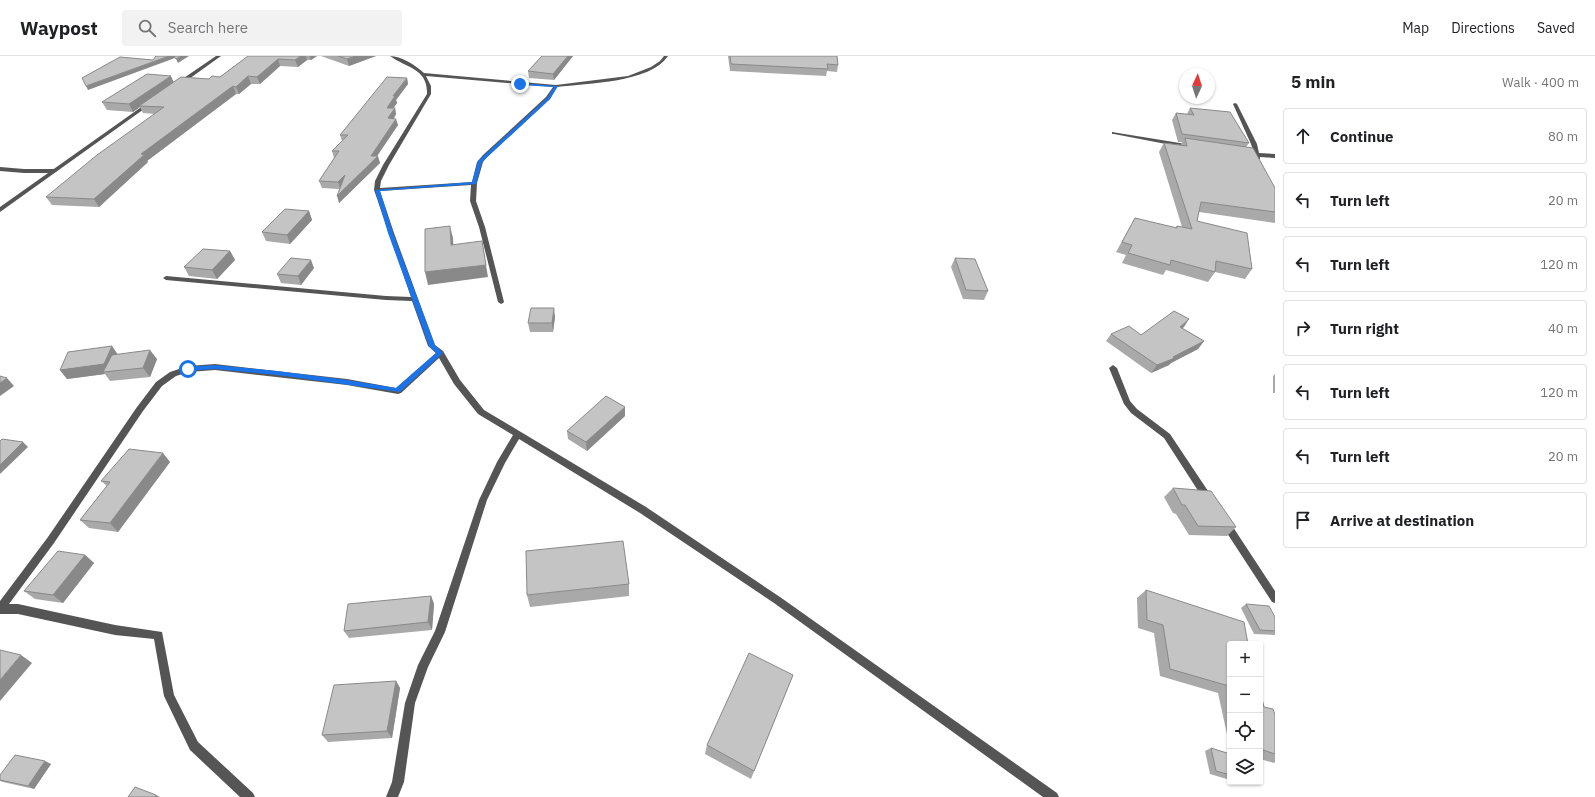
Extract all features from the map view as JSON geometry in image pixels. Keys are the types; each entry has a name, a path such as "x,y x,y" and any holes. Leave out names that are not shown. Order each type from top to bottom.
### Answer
{"street":[{"path":"174,87 219,56"},
{"path":"392,56 424,74 520,84 556,86 629,77 653,68 662,62 666,56"},
{"path":"424,74 429,82 429,94 386,166 378,181 377,190 432,346 440,353 457,382 481,412 643,510 777,600 1053,797"},
{"path":"501,302 482,227 473,201 474,183 480,162 548,98 556,86"},
{"path":"0,210 155,101"},
{"path":"1235,104 1262,166"},
{"path":"1114,133 1195,147"},
{"path":"1243,154 1275,156"},
{"path":"0,169 54,171"},
{"path":"377,190 474,183"},
{"path":"166,278 386,298 415,299"},
{"path":"249,797 194,746 169,696 158,634 115,630 18,609 0,609 51,540 140,409 159,384 173,374 188,369 215,367 347,382 398,391 440,353"},
{"path":"1113,368 1127,402 1134,411 1167,436 1275,598"},
{"path":"392,797 398,782 410,702 423,665 440,632 484,500 501,462 517,435"}],"building":[{"path":"156,56 169,56 86,86 82,78 120,57 153,60"},
{"path":"174,56 181,56 176,59"},
{"path":"248,56 301,56 295,60 278,59 257,77 248,76 236,87 233,86 141,154 144,155 94,199 46,197 97,155 164,107 139,106 181,77 209,79 212,76 220,77"},
{"path":"338,56 356,56 347,59"},
{"path":"542,56 568,56 553,74 528,71"},
{"path":"730,56 837,56 838,65 827,64 828,69 731,64"},
{"path":"147,74 171,76 129,104 102,102"},
{"path":"387,77 407,78 393,96 395,96 387,108 395,108 388,118 396,119 371,156 378,156 337,196 345,175 338,182 319,181 339,151 332,151 348,135 340,135"},
{"path":"1190,108 1230,112 1249,143 1182,134 1176,113 1194,115"},
{"path":"1185,138 1253,148 1275,188 1275,212 1201,202 1197,221 1247,233 1252,269 1216,261 1215,272 1171,260 1170,265 1128,253 1132,245 1122,242 1135,218 1177,228 1177,226 1192,229 1164,143 1187,146"},
{"path":"285,209 309,211 287,235 262,232"},
{"path":"450,226 451,245 482,241 486,265 425,272 425,229"},
{"path":"203,249 230,251 212,270 184,267"},
{"path":"291,258 311,260 298,276 277,274"},
{"path":"955,258 975,259 988,291 966,290"},
{"path":"531,308 554,308 552,323 528,323"},
{"path":"1174,311 1189,319 1180,327 1204,341 1173,357 1175,358 1157,365 1111,334 1129,326 1141,335"},
{"path":"112,346 104,364 60,370 68,352"},
{"path":"150,350 143,368 103,372 112,355"},
{"path":"0,376 7,378 0,383"},
{"path":"606,396 625,407 586,442 567,431"},
{"path":"2,439 23,442 0,465 0,441"},
{"path":"129,449 163,453 110,523 80,520 110,482 101,481"},
{"path":"1173,488 1211,491 1236,527 1198,526 1185,505 1182,505"},
{"path":"623,541 629,584 527,595 526,551"},
{"path":"58,551 85,555 53,595 24,591"},
{"path":"1146,590 1244,622 1247,641 1227,641 1227,685 1170,669 1163,625 1147,620"},
{"path":"431,596 428,622 344,631 348,604"},
{"path":"1246,604 1269,606 1275,617 1275,631 1260,630"},
{"path":"0,650 21,655 0,680"},
{"path":"749,653 793,675 754,771 707,745"},
{"path":"396,681 387,731 322,735 334,685"},
{"path":"1263,703 1264,707 1273,709 1275,715 1275,754 1263,750"},
{"path":"1211,748 1227,753 1227,774 1216,771"},
{"path":"15,755 45,761 28,786 0,780 0,775"},
{"path":"135,787 156,795 155,797 128,797"}],"route":[{"path":"188,369 215,367 277,373 347,382 398,391 440,353 432,346 377,190 474,183 480,162 485,156 548,98 556,86 520,84"}]}
